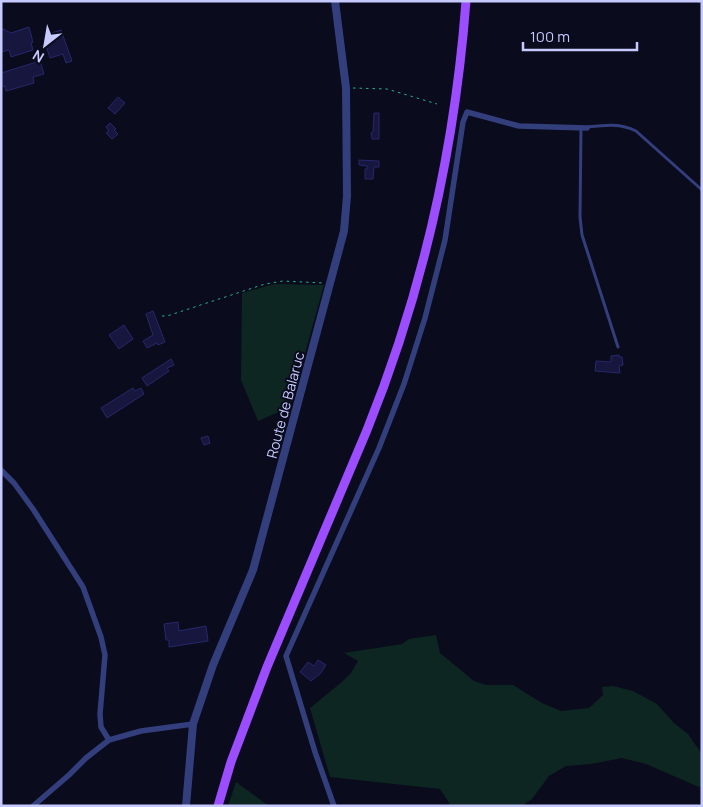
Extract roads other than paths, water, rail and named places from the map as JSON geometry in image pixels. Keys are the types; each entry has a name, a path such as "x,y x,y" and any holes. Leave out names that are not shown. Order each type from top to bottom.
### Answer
{"main road":[{"path":"218,806 231,762 267,667 368,430 405,323 434,214 447,146 461,59 466,1"}],"street":[{"name":"Route de Balaruc","path":"186,806 193,724 213,665 253,570 332,283 344,231 346,214 346,88 335,1"},
{"path":"334,806 315,752 286,656 379,448 404,384 425,318 445,240 463,122 467,112 519,126 584,127"},
{"path":"1,470 14,483 33,509 83,587 101,636 105,655 100,714 101,727 109,740"},
{"path":"33,806 109,740 141,731 193,724"}],"lane":[{"path":"618,347 582,235 580,218 584,127 626,126 636,131 702,190"}]}
